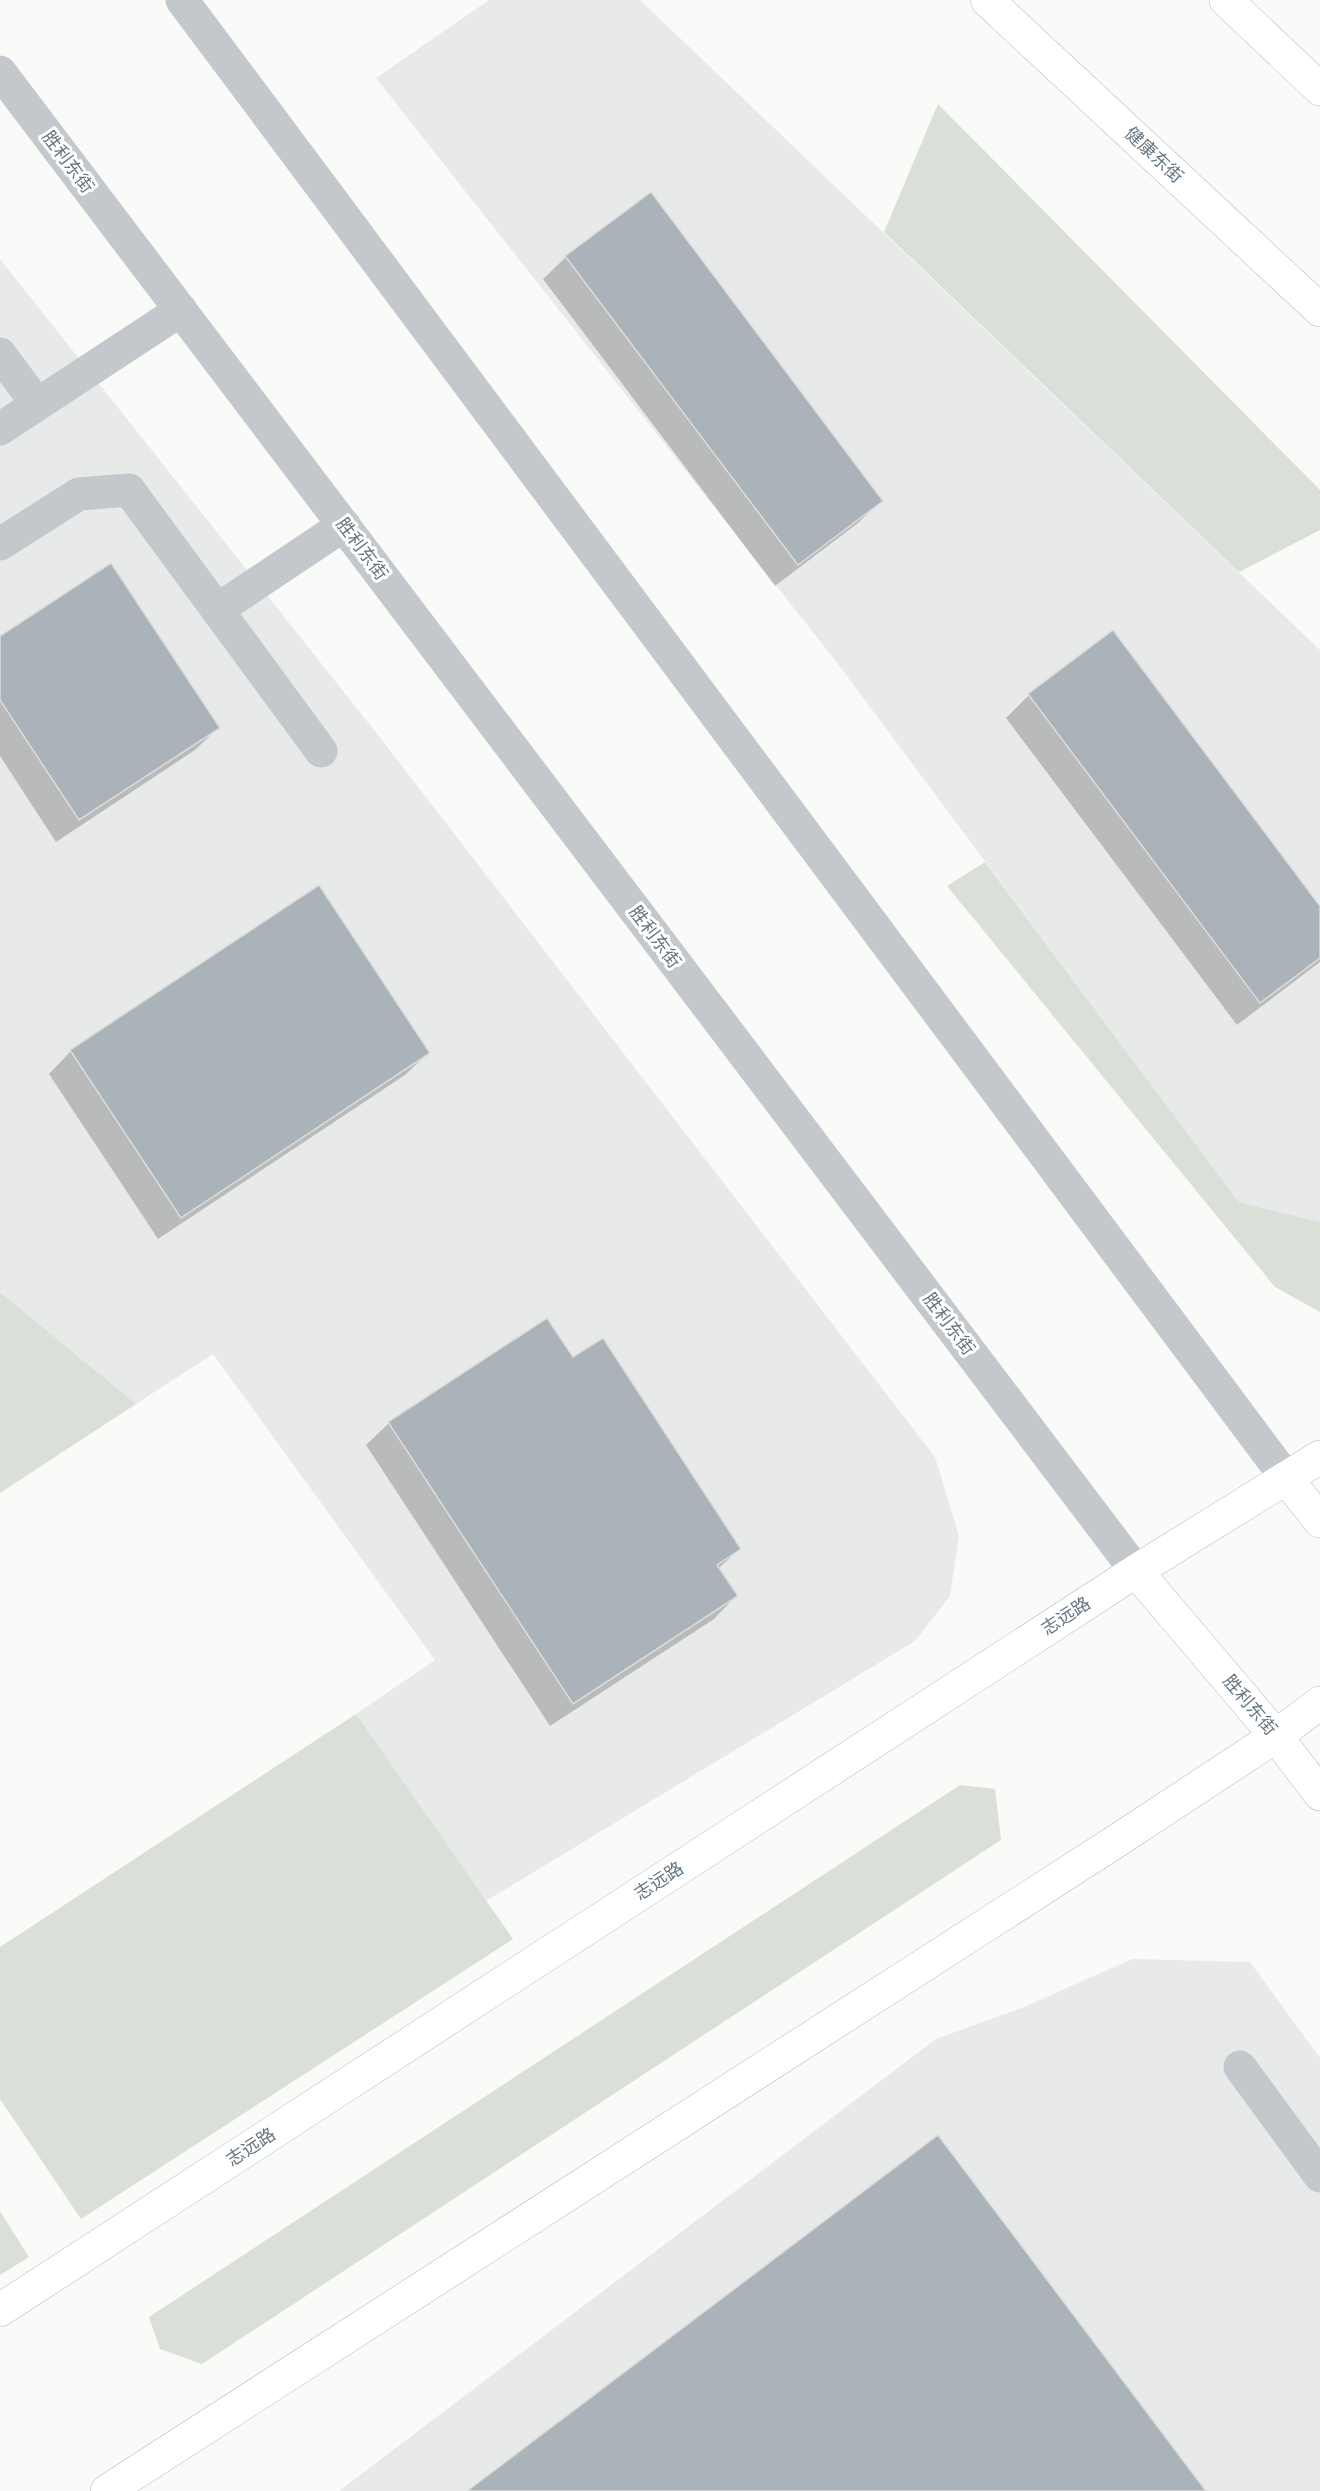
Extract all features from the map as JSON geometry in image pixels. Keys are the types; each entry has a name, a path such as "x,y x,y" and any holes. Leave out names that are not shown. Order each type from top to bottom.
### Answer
{"main road":[{"name":"健康东街","path":"987,0 1320,310"},
{"path":"1226,0 1320,89"},
{"name":"志远路","path":"0,2310 1136,1571 1320,1457"},
{"path":"1287,1479 1320,1521"},
{"name":"胜利东街","path":"1136,1571 1276,1736 1320,1794"},
{"path":"120,2488 1118,1840 1276,1736 1320,1703"}],"street":[{"path":"182,0 1287,1479"},
{"name":"胜利东街","path":"0,72 1136,1571"},
{"path":"0,429 181,310"},
{"path":"0,354 37,404"},
{"path":"0,544 79,494 129,490 321,751"},
{"path":"217,610 344,525"},
{"path":"1240,2067 1320,2176"}],"shaded area":[{"path":"489,0 640,0 1320,650 1320,1222 1239,1202 838,664 376,78"},
{"path":"938,104 1320,490 1320,530 1239,572 884,232"},
{"path":"0,259 378,735 935,1457 959,1536 950,1596 915,1641 486,1901 356,1714 435,1660 213,1354 136,1404 0,1292"},
{"path":"985,862 1239,1202 1320,1222 1320,1312 1275,1287 947,886"},
{"path":"0,1292 136,1404 0,1493"},
{"path":"356,1714 513,1939 81,2219 0,2099 0,1947"},
{"path":"960,1785 995,1789 1001,1840 202,2364 160,2349 149,2317"},
{"path":"1132,1959 1250,1962 1320,2058 1320,2491 339,2491 936,2039 1024,2007"},
{"path":"0,2211 29,2257 0,2275"}],"building":[{"path":"651,192 883,501 798,565 565,256"},
{"path":"111,563 220,728 79,820 0,700 0,636"},
{"path":"1113,630 1320,906 1320,958 1260,1003 1028,694"},
{"path":"319,885 430,1053 181,1218 70,1050"},
{"path":"547,1318 573,1357 603,1338 741,1549 717,1565 738,1596 573,1704 388,1422"},
{"path":"938,2135 1206,2491 467,2491"}]}
